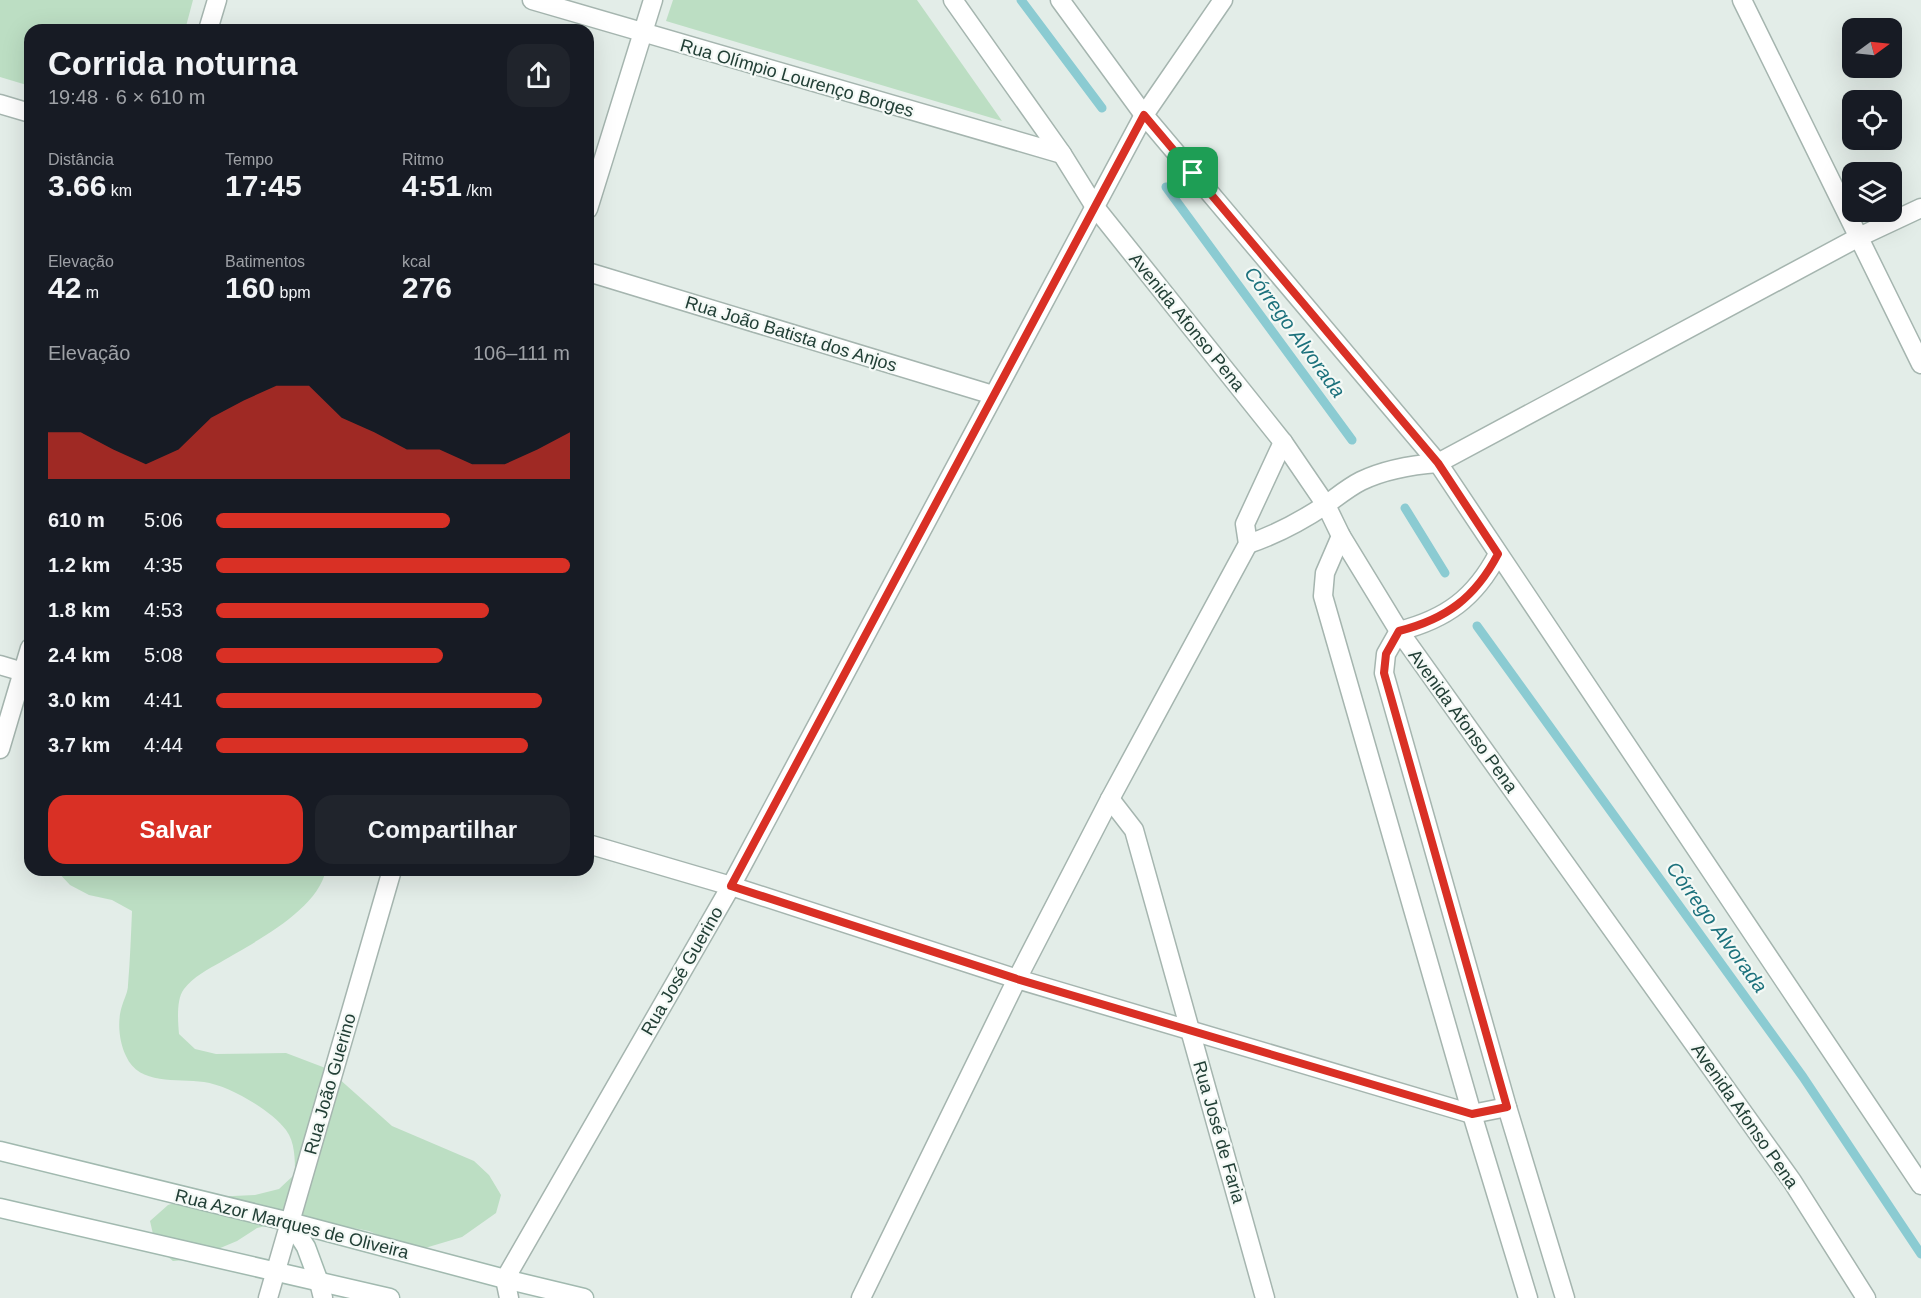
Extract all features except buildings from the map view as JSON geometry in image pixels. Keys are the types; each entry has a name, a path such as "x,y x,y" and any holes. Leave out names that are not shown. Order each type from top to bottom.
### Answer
{"street":[{"path":"210,24 216,0"},
{"name":"Rua Olímpio Lourenço Borges","path":"532,0 1062,154"},
{"path":"594,190 653,0"},
{"name":"Avenida Afonso Pena","path":"953,0 1062,154 1095,207 1283,442 1326,505 1341,536 1399,631 1792,1181 1866,1298"},
{"path":"1060,0 1144,115 1438,463 1921,1185"},
{"name":"Rua José Guerino","path":"505,1280 731,886 1144,115 1223,0"},
{"path":"1742,0 1921,364"},
{"path":"0,104 24,111"},
{"path":"1248,544 1270,537 1326,505 1342,492 1380,473 1408,466 1438,463 1859,237 1921,208"},
{"name":"Rua João Batista dos Anjos","path":"594,274 993,395"},
{"path":"861,1298 1017,979 1110,799 1248,544 1245,524 1283,442"},
{"path":"1341,536 1325,573 1323,596 1527,1298"},
{"path":"1498,554 1485,578 1466,598 1446,613 1423,625 1399,631 1386,654 1384,673 1507,1107 1565,1298"},
{"path":"0,665 24,672"},
{"path":"0,749 24,681"},
{"name":"Rua José de Faria","path":"1110,799 1134,830 1265,1298"},
{"path":"594,846 731,886 1017,979 1472,1114 1507,1107"},
{"name":"Rua João Guerino","path":"268,1298 390,876"},
{"name":"Rua Azor Marques de Oliveira","path":"0,1151 290,1222 505,1280 584,1298"},
{"path":"0,1208 275,1271 321,1290 390,1298"},
{"path":"290,1222 306,1247 321,1290"},
{"path":"505,1280 509,1298"}],"green space":[{"path":"0,0 193,0 187,24 24,24 24,84 0,77"},
{"path":"673,0 917,0 1002,121 666,21"},
{"path":"62,876 324,876 320,885 298,912 266,935 206,970 188,985 181,993 178,1017 179,1034 195,1049 216,1054 286,1053 328,1069 392,1126 474,1161 489,1175 501,1195 496,1213 462,1237 415,1251 369,1231 301,1218 257,1228 237,1241 194,1259 173,1261 156,1247 150,1221 168,1205 189,1198 255,1195 279,1189 295,1174 293,1145 286,1130 279,1122 237,1093 204,1082 160,1079 140,1072 132,1066 122,1044 119,1025 120,1012 128,988 132,911 112,900 89,895 70,885"}],"waterway":[{"name":"Córrego Alvorada","path":"1021,0 1102,108"},
{"name":"Córrego Alvorada","path":"1166,187 1352,440"},
{"name":"Córrego Alvorada","path":"1405,508 1445,573"},
{"name":"Córrego Alvorada","path":"1477,626 1803,1077 1921,1254"}],"route":[{"path":"1144,115 1193,173 1438,463 1498,554 1490,571 1466,598 1446,613 1423,625 1399,631 1386,654 1384,673 1507,1107 1472,1114 1017,979 731,886 1144,115"}]}
